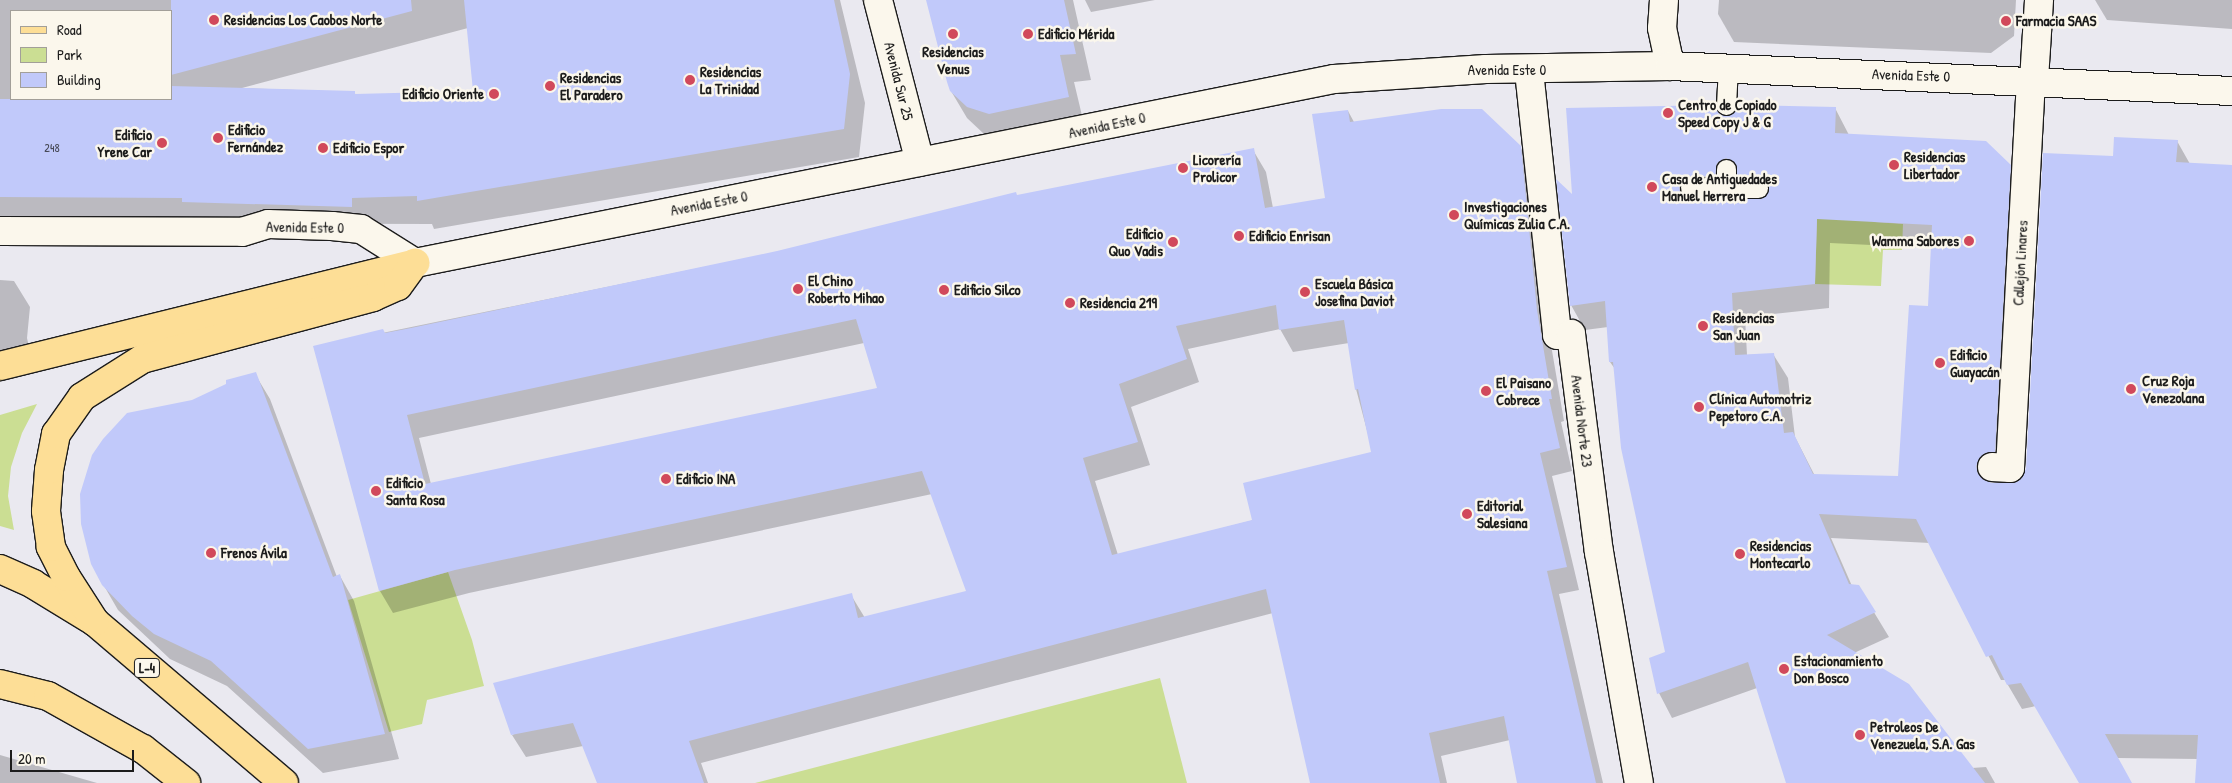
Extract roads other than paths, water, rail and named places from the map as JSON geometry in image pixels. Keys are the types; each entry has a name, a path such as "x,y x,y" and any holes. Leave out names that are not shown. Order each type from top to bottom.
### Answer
{"main road":[{"path":"0,366 415,263"},
{"path":"95,622 66,578 51,547 46,511 49,470 56,434 82,396 142,359 374,297 398,286 415,263"},
{"name":"L-4","path":"0,569 34,584 95,622 284,783"},
{"path":"0,684 48,696 143,749 186,783"}],"street":[{"name":"Avenida Sur 25","path":"878,0 920,162"},
{"path":"1664,0 1662,28 1670,66"},
{"name":"Callejón Linares","path":"1999,453 2039,0"},
{"name":"Avenida Este 0","path":"0,231 242,232 268,224 332,226 360,229 415,263 1334,79 1400,73 1529,71 1631,64 2032,80 2232,91"},
{"name":"Avenida Norte 23","path":"1529,71 1557,335 1571,334 1598,552 1639,783"}],"lane":[{"path":"1726,105 1728,68"},
{"path":"1690,187 1726,178 1758,188"}],"place":[{"name":"Residencias Los Caobos Norte","path":"214,20"},
{"name":"Farmacia SAAS","path":"2006,21"},
{"name":"Residencias Venus","path":"953,34"},
{"name":"Edificio Mérida","path":"1028,34"},
{"name":"Residencias La Trinidad","path":"690,80"},
{"name":"Residencias El Paradero","path":"550,86"},
{"name":"Edificio Oriente","path":"494,94"},
{"name":"Centro de Copiado Speed Copy J & G","path":"1668,113"},
{"name":"Edificio Fernández","path":"218,138"},
{"name":"Edificio Yrene Car","path":"162,143"},
{"name":"Edificio Espor","path":"323,148"},
{"name":"Residencias Libertador","path":"1894,165"},
{"name":"Licorería Prolicor","path":"1183,168"},
{"name":"Casa de Antiguedades Manuel Herrera","path":"1652,187"},
{"name":"Investigaciones Químicas Zulia C.A.","path":"1454,215"},
{"name":"Edificio Enrisan","path":"1239,236"},
{"name":"Wamma Sabores","path":"1969,241"},
{"name":"Edificio Quo Vadis","path":"1173,242"},
{"name":"El Chino Roberto Mihao","path":"798,289"},
{"name":"Edificio Silco","path":"944,290"},
{"name":"Escuela Básica Josefina Daviot","path":"1305,292"},
{"name":"Residencia 219","path":"1070,303"},
{"name":"Residencias San Juan","path":"1703,326"},
{"name":"Edificio Guayacán","path":"1940,363"},
{"name":"Cruz Roja Venezolana","path":"2131,389"},
{"name":"El Paisano Cobrece","path":"1486,391"},
{"name":"Clínica Automotriz Pepetoro C.A.","path":"1699,407"},
{"name":"Edificio INA","path":"666,479"},
{"name":"Edificio Santa Rosa","path":"376,491"},
{"name":"Editorial Salesiana","path":"1467,514"},
{"name":"Frenos Ávila","path":"211,553"},
{"name":"Residencias Montecarlo","path":"1740,554"},
{"name":"Estacionamiento Don Bosco","path":"1784,669"},
{"name":"Petroleos De Venezuela, S.A. Gas","path":"1860,735"}]}
